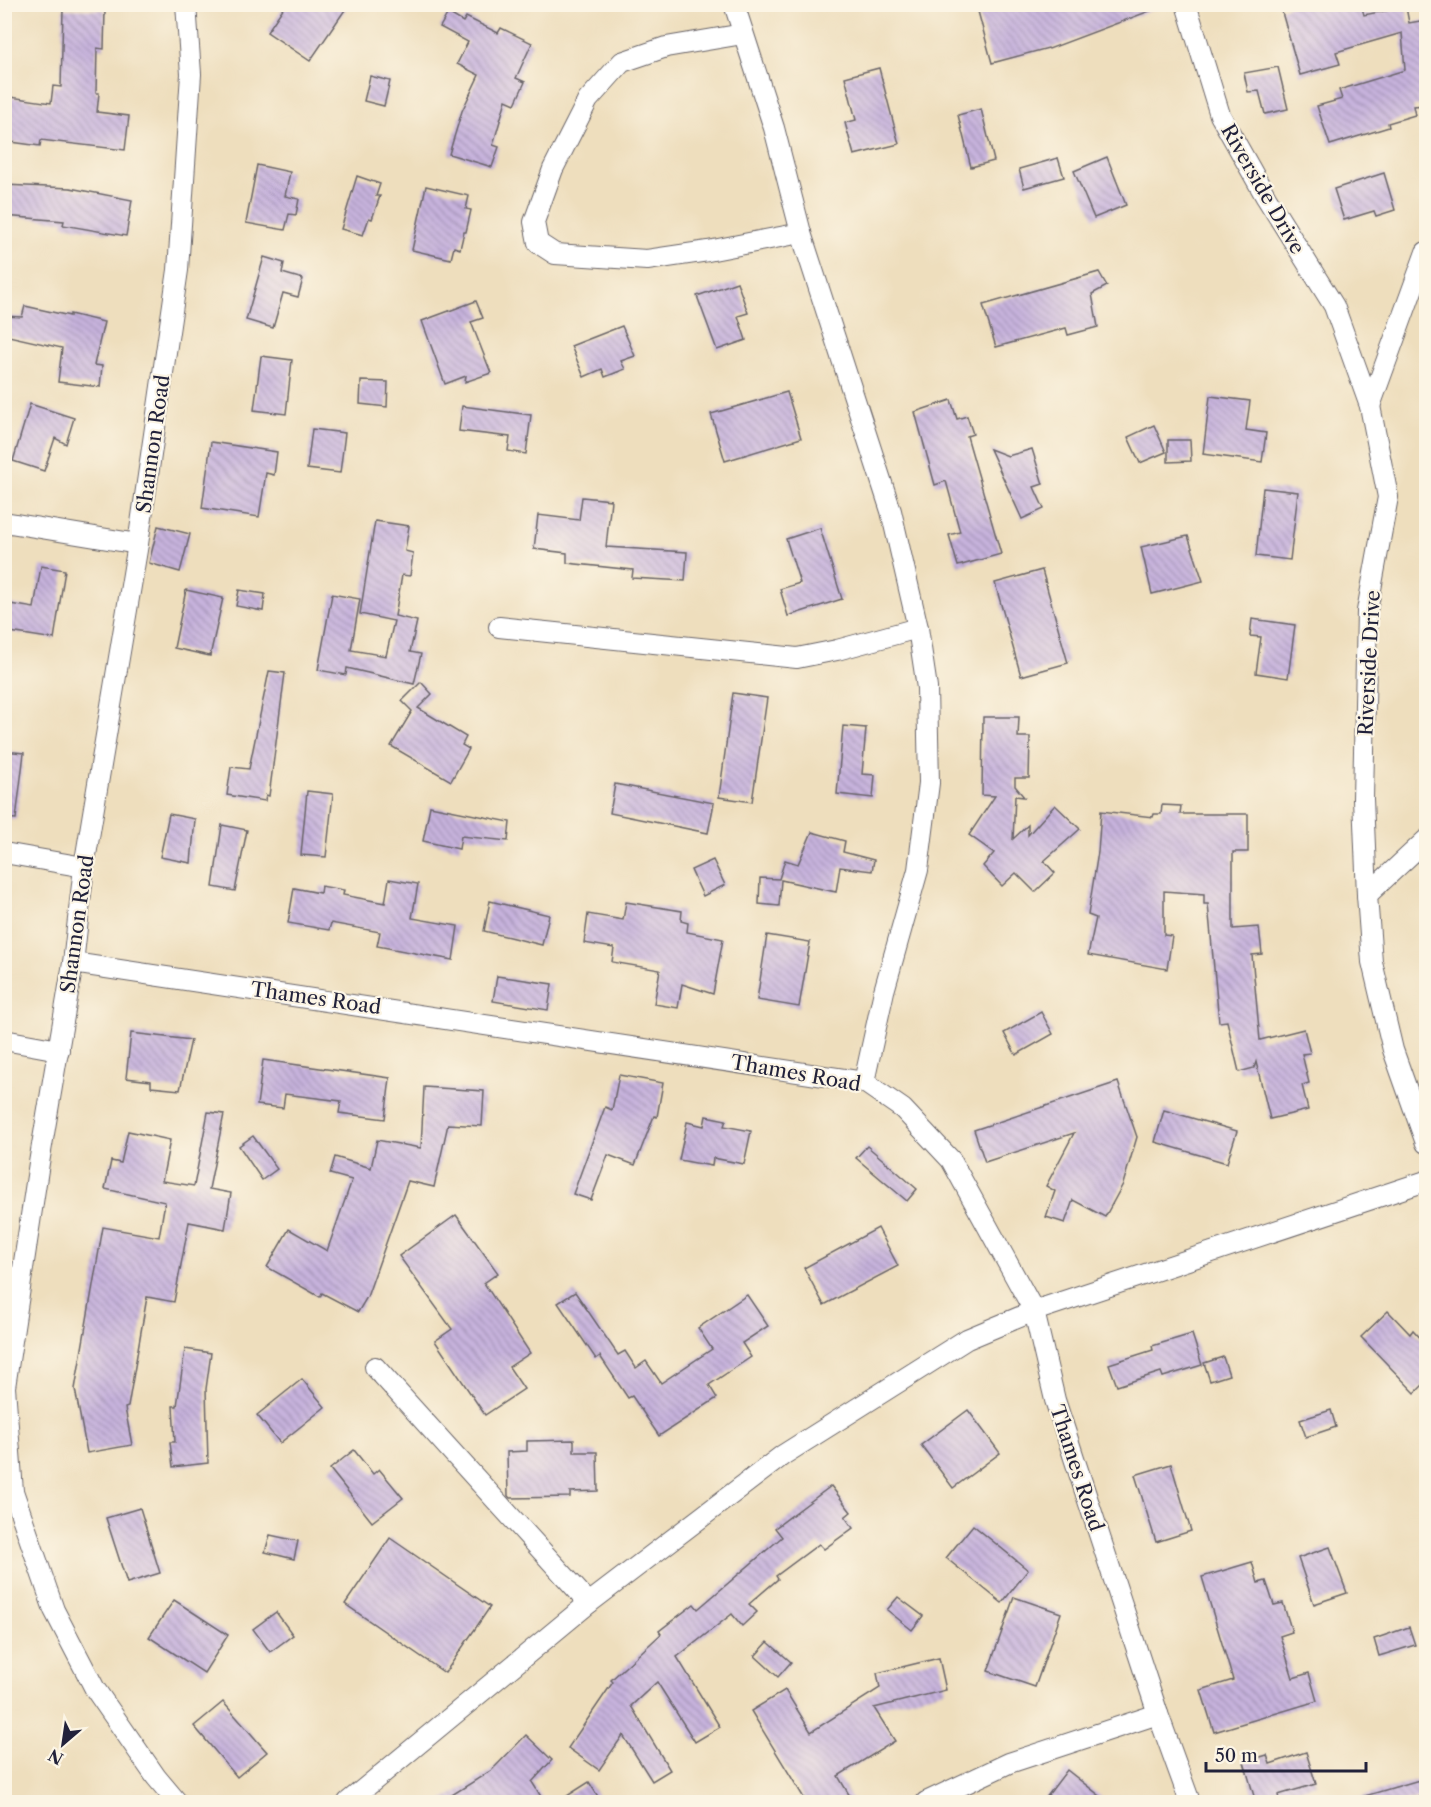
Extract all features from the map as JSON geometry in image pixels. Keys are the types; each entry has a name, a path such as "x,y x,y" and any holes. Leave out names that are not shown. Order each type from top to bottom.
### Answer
{"street":[{"name":"Shannon Road","path":"177,1803 156,1777 95,1689 54,1610 13,1491 5,1387 39,1163 74,963 84,867 138,544 178,270 191,74 186,4"},
{"path":"734,4 774,128 801,232 891,511 918,628 927,688 929,783 918,870 884,991 864,1082"},
{"name":"Riverside Drive","path":"1186,4 1220,115 1266,197 1334,306 1370,406 1388,497 1367,611 1363,799 1372,962 1394,1050 1426,1143"},
{"path":"742,34 666,47 622,62 588,100 553,169 534,222 538,243 555,254 647,260 708,251 801,232"},
{"path":"1370,406 1426,252"},
{"path":"4,522 138,544"},
{"path":"499,627 796,658 837,650 918,628"},
{"path":"1367,895 1426,840"},
{"path":"4,853 84,867"},
{"name":"Thames Road","path":"74,963 864,1082 903,1109 951,1160 1034,1311 1055,1400 1158,1714 1190,1803"},
{"path":"4,1040 59,1050"},
{"path":"348,1803 589,1603 783,1455 967,1338 1034,1311 1426,1181"},
{"path":"375,1367 589,1603"},
{"path":"926,1803 1009,1763 1158,1714"}],"building":[{"path":"286,4 349,4 310,61 267,32"},
{"path":"976,4 1163,4 1163,6 1049,49 992,63"},
{"path":"1297,4 1361,4 1364,15 1406,7 1409,23 1426,20 1426,105 1413,106 1415,115 1388,123 1389,127 1330,145 1317,106 1342,99 1339,90 1405,70 1402,33 1336,52 1340,64 1300,75 1281,9"},
{"path":"63,9 105,10 104,49 97,48 96,93 99,93 97,112 129,116 125,150 41,140 40,146 4,141 4,96 51,103 53,86 61,87"},
{"path":"448,13 463,22 466,17 498,33 501,28 532,43 516,78 525,82 515,104 506,100 493,145 499,147 492,167 449,154 462,111 479,75 457,64 468,42 440,27"},
{"path":"1278,67 1288,109 1265,114 1259,91 1248,92 1244,73"},
{"path":"879,68 899,144 854,155 845,123 856,120 845,77"},
{"path":"370,76 390,81 384,106 364,101"},
{"path":"981,109 994,161 971,167 958,115"},
{"path":"1107,157 1126,205 1094,218 1074,171"},
{"path":"1058,158 1064,177 1024,188 1019,169"},
{"path":"257,165 290,172 285,196 299,199 296,215 289,214 285,230 246,223"},
{"path":"1384,173 1395,210 1376,216 1374,211 1344,220 1334,189"},
{"path":"357,176 380,184 376,196 380,196 372,219 369,218 363,235 341,229"},
{"path":"4,185 70,188 132,200 126,236 63,225 64,221 4,216"},
{"path":"426,186 469,196 466,209 471,210 466,232 464,232 460,249 454,247 451,259 412,250"},
{"path":"264,257 284,263 282,273 303,279 298,297 283,293 273,328 246,320"},
{"path":"1099,272 1107,286 1092,294 1098,327 1068,335 1066,328 996,347 983,305"},
{"path":"737,282 748,313 738,316 746,340 717,350 697,296"},
{"path":"476,301 483,318 471,322 491,373 465,382 466,376 445,384 422,321"},
{"path":"25,306 104,322 94,365 102,366 100,387 58,382 62,348 4,335 4,316 22,317"},
{"path":"622,326 635,356 621,361 625,369 605,377 602,369 584,377 571,346"},
{"path":"261,356 292,360 286,414 254,410"},
{"path":"361,381 388,382 387,407 360,404"},
{"path":"787,392 801,438 725,461 711,414"},
{"path":"1210,396 1250,401 1246,430 1266,433 1262,462 1203,454"},
{"path":"951,400 957,419 967,416 973,434 967,436 1001,554 958,566 949,535 960,532 946,481 935,485 915,412"},
{"path":"30,404 74,418 66,444 55,438 44,471 13,461"},
{"path":"462,406 531,415 526,454 508,451 510,437 459,431"},
{"path":"1154,425 1166,452 1140,463 1128,437"},
{"path":"312,429 345,433 340,473 307,469"},
{"path":"1168,440 1190,440 1191,461 1168,462"},
{"path":"211,442 277,452 274,475 266,473 259,517 202,508"},
{"path":"990,449 1008,456 1032,449 1043,484 1034,487 1044,509 1022,519"},
{"path":"1263,488 1298,492 1290,560 1256,556"},
{"path":"582,497 611,500 606,547 687,552 685,581 632,578 633,570 567,563 567,553 534,549 538,515 579,520"},
{"path":"375,521 409,526 405,551 413,553 410,576 402,575 395,616 417,621 410,652 421,654 414,684 347,668 346,675 318,670 332,594 360,599 351,650 386,656 394,621 360,614"},
{"path":"158,526 190,534 180,572 149,563"},
{"path":"820,528 842,599 788,616 780,589 800,583 786,539"},
{"path":"1188,536 1203,581 1152,594 1141,547"},
{"path":"41,566 65,570 54,639 4,631 4,603 34,608"},
{"path":"1042,570 1068,663 1021,676 995,583"},
{"path":"186,590 223,598 210,656 174,648"},
{"path":"239,590 265,594 263,611 236,606"},
{"path":"1252,619 1295,625 1288,678 1256,673 1261,637 1250,636"},
{"path":"269,671 285,673 269,796 266,795 265,801 227,795 231,767 249,769"},
{"path":"421,682 432,694 418,708 466,737 462,745 469,749 451,781 391,746 412,711 402,701"},
{"path":"733,693 767,698 752,802 719,797"},
{"path":"983,717 1019,717 1018,737 1030,737 1029,778 1015,778 1015,786 1024,797 1015,796 1013,839 1028,825 1028,835 1055,805 1080,829 1044,861 1055,873 1035,892 1016,873 1002,886 983,866 994,853 969,835 995,796 982,795"},
{"path":"843,726 866,728 862,774 875,775 873,798 837,794"},
{"path":"4,751 24,753 16,819 4,818"},
{"path":"615,784 714,803 708,833 610,813"},
{"path":"307,791 333,794 326,857 301,855"},
{"path":"1162,805 1181,806 1180,814 1248,814 1248,852 1233,852 1233,929 1259,927 1262,954 1252,955 1260,1040 1304,1029 1310,1053 1302,1054 1309,1083 1302,1085 1308,1110 1270,1119 1256,1062 1254,1068 1239,1072 1227,1021 1219,1022 1208,904 1204,904 1204,894 1164,891 1164,935 1172,936 1167,969 1088,955 1096,918 1088,915 1098,852 1101,811 1153,817 1154,814 1161,814"},
{"path":"430,806 510,822 508,841 461,836 459,849 423,841"},
{"path":"169,814 195,819 191,863 160,857"},
{"path":"222,825 247,830 235,891 213,887"},
{"path":"812,832 845,841 843,852 874,860 872,871 840,867 836,892 781,880 779,906 759,904 760,878 779,879 785,860 798,864"},
{"path":"713,860 725,885 703,896 691,870"},
{"path":"389,879 418,884 412,918 458,926 453,960 377,946 380,932 331,923 329,930 288,923 294,888 320,893 321,886 344,890 343,895 385,903"},
{"path":"490,901 549,915 542,945 484,931"},
{"path":"626,902 682,911 681,921 688,923 687,932 723,939 713,994 682,984 678,1008 654,1004 660,970 612,962 614,948 584,943 588,914 623,920"},
{"path":"767,935 810,942 799,1007 757,1000"},
{"path":"497,976 552,984 548,1010 493,1001"},
{"path":"1041,1012 1053,1034 1016,1055 1004,1033"},
{"path":"131,1033 191,1040 180,1090 151,1087 151,1081 126,1078"},
{"path":"263,1060 390,1078 385,1119 339,1113 341,1101 285,1094 283,1108 257,1105"},
{"path":"619,1075 663,1083 657,1117 654,1116 635,1165 608,1155 591,1200 573,1194 605,1107 612,1110"},
{"path":"1118,1082 1137,1137 1123,1184 1105,1217 1073,1200 1065,1223 1046,1217 1055,1191 1046,1186 1074,1133 985,1162 974,1130"},
{"path":"424,1087 484,1091 482,1126 448,1124 434,1187 408,1181 367,1297 358,1312 322,1293 320,1297 267,1267 289,1229 327,1251 352,1180 330,1174 335,1157 371,1168 377,1140 421,1148"},
{"path":"1164,1110 1237,1131 1227,1163 1155,1142"},
{"path":"208,1112 224,1114 209,1189 231,1193 225,1229 189,1222 174,1302 147,1297 128,1407 125,1408 132,1445 87,1453 75,1389 103,1227 159,1237 165,1202 105,1189 111,1161 121,1163 128,1131 170,1140 162,1181 194,1186"},
{"path":"706,1116 726,1120 724,1126 751,1131 744,1164 713,1158 712,1166 679,1160 687,1122 704,1126"},
{"path":"253,1136 277,1169 262,1180 239,1146"},
{"path":"867,1146 917,1189 907,1201 856,1158"},
{"path":"456,1215 498,1273 484,1283 530,1353 509,1367 524,1389 485,1415 435,1341 452,1329 399,1256"},
{"path":"878,1228 898,1266 824,1305 804,1268"},
{"path":"575,1292 618,1355 625,1351 636,1368 646,1361 661,1383 712,1349 698,1328 747,1295 768,1326 742,1343 751,1357 709,1385 717,1398 659,1436 632,1396 628,1398 600,1356 596,1359 558,1303"},
{"path":"1388,1311 1410,1334 1413,1330 1426,1344 1426,1382 1415,1393 1361,1337"},
{"path":"1192,1334 1202,1365 1163,1377 1161,1372 1117,1386 1109,1364 1153,1350 1152,1346"},
{"path":"185,1349 211,1353 206,1389 208,1463 173,1467 170,1442 175,1442 173,1406 177,1406"},
{"path":"1223,1357 1229,1375 1210,1381 1204,1363"},
{"path":"302,1379 325,1407 280,1443 257,1415"},
{"path":"968,1410 1000,1453 953,1488 921,1445"},
{"path":"1331,1410 1336,1427 1306,1437 1300,1420"},
{"path":"574,1440 574,1452 597,1452 598,1491 570,1492 570,1497 510,1498 508,1496 507,1452 527,1451 527,1441"},
{"path":"354,1450 373,1474 379,1469 403,1498 372,1522 330,1469"},
{"path":"1171,1464 1191,1531 1156,1542 1135,1475"},
{"path":"831,1486 851,1512 845,1517 853,1528 824,1549 819,1544 776,1576 778,1579 749,1604 757,1612 742,1626 732,1614 677,1657 720,1727 695,1742 657,1682 631,1706 670,1770 652,1781 623,1735 599,1770 568,1748 613,1682 611,1680 661,1634 659,1631 694,1604 698,1609 782,1537 775,1528"},
{"path":"140,1508 160,1573 127,1583 106,1518"},
{"path":"973,1525 1028,1570 1002,1603 946,1558"},
{"path":"270,1535 298,1541 294,1559 265,1552"},
{"path":"390,1538 490,1607 445,1673 345,1604"},
{"path":"1330,1547 1347,1593 1314,1604 1298,1558"},
{"path":"1252,1562 1258,1583 1266,1581 1274,1605 1283,1603 1292,1632 1280,1636 1293,1678 1309,1673 1317,1701 1214,1732 1201,1690 1233,1680 1202,1577"},
{"path":"898,1597 923,1616 912,1630 887,1610"},
{"path":"1014,1597 1061,1613 1035,1687 988,1671"},
{"path":"174,1600 228,1635 204,1673 149,1637"},
{"path":"276,1612 293,1635 270,1652 253,1629"},
{"path":"1409,1627 1415,1645 1379,1656 1374,1639"},
{"path":"768,1642 791,1662 778,1677 755,1656"},
{"path":"939,1658 946,1690 874,1708 895,1741 838,1776 854,1803 807,1803 751,1711 785,1690 811,1732 880,1688 877,1673"},
{"path":"223,1702 267,1752 237,1777 194,1726"},
{"path":"526,1735 552,1760 532,1782 545,1803 439,1803 492,1770"},
{"path":"1306,1752 1316,1784 1278,1795 1280,1803 1256,1803 1244,1762 1267,1755 1270,1764"},
{"path":"1067,1770 1109,1803 1042,1803"},
{"path":"1426,1778 1426,1795 1400,1803 1358,1803 1358,1798"},
{"path":"589,1782 602,1803 556,1803"}]}
